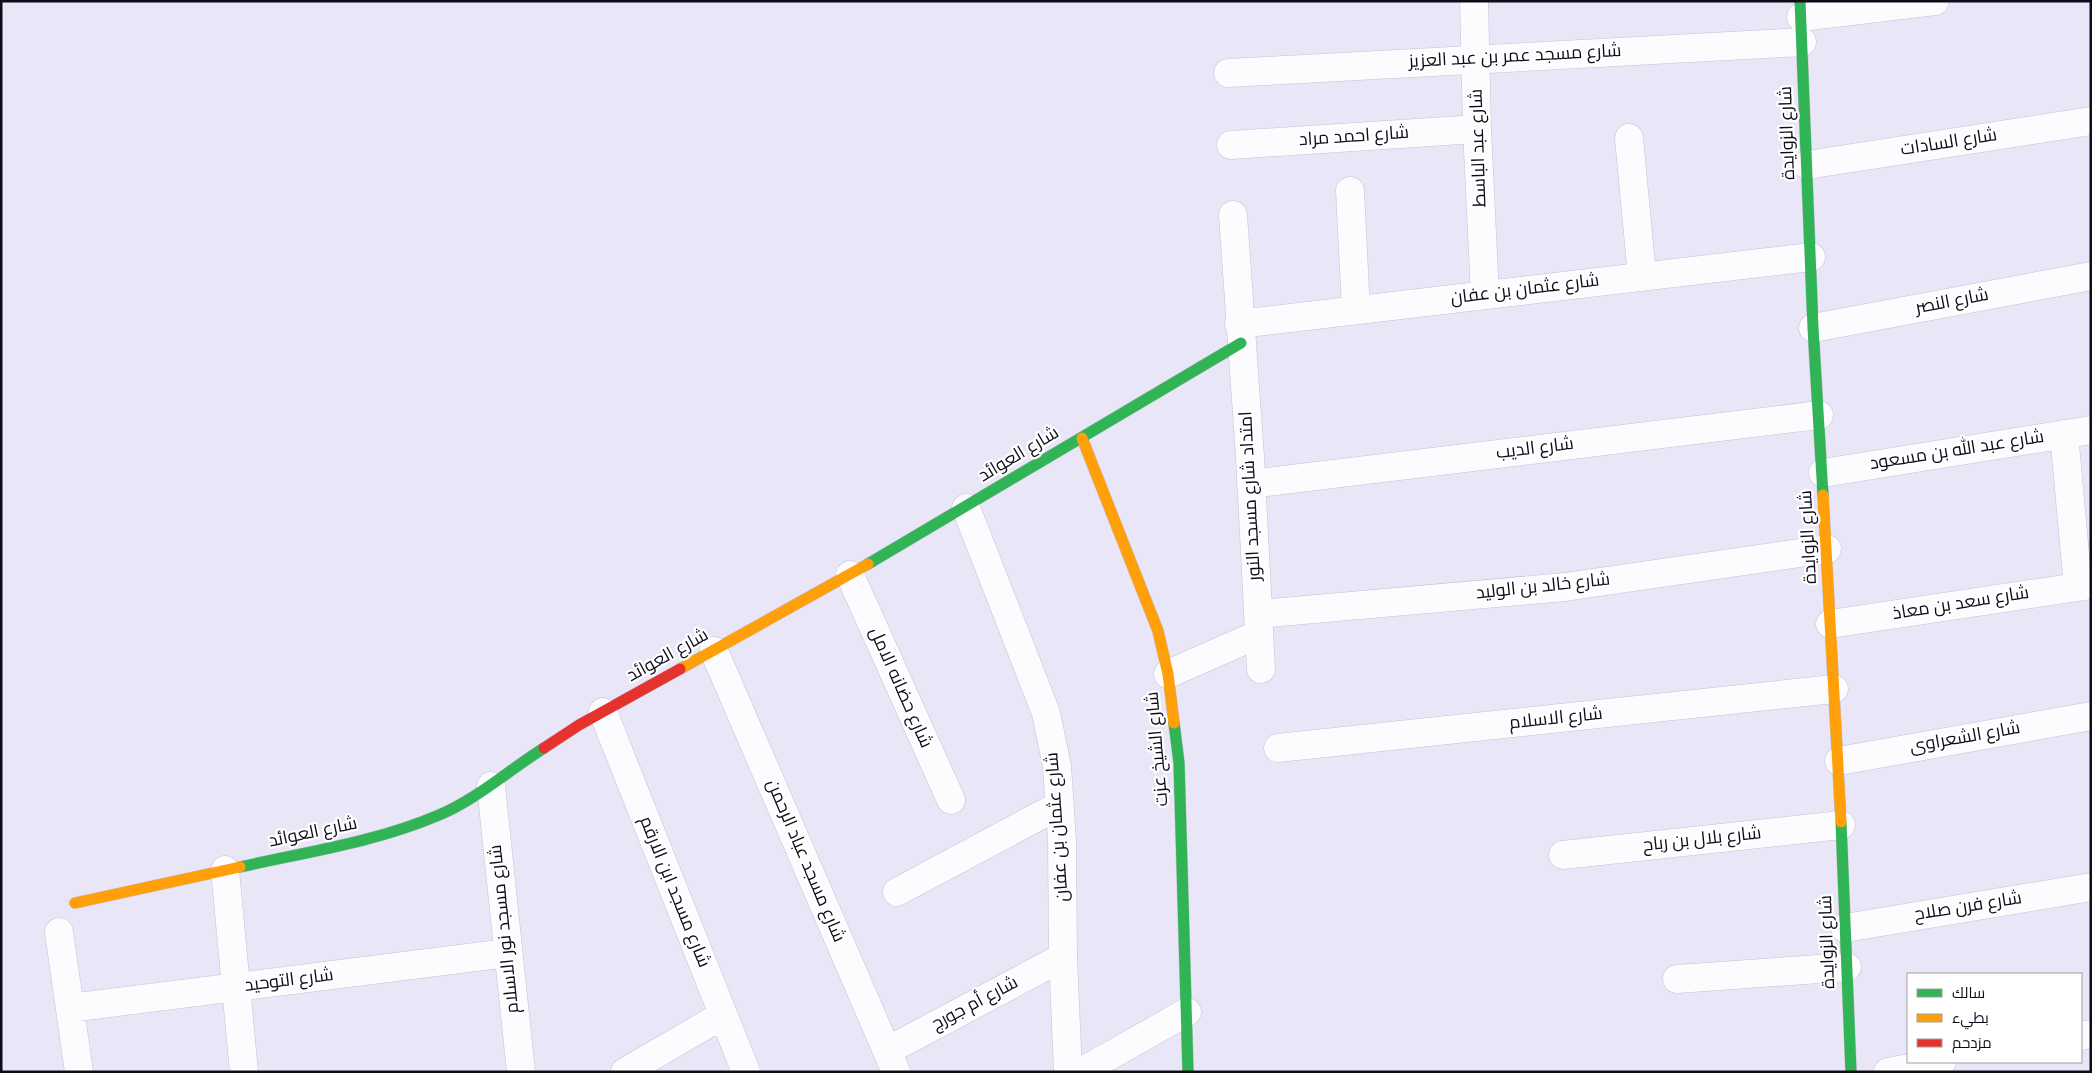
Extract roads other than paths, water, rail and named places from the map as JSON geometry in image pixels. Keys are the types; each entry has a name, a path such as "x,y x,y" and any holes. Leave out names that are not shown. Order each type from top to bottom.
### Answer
{"street":[{"name":"شارع عبد الباسط","path":"1474,1 1477,129 1485,295"},
{"name":"شارع مسجد عمر بن عبد العزيز","path":"1228,73 1476,60 1801,20 1935,1"},
{"name":"شارع الزوايدة","path":"1801,20 1814,328 1824,474 1830,624 1839,761 1851,1072"},
{"name":"شارع السادات","path":"1807,165 2091,121"},
{"name":"شارع احمد مراد","path":"1231,145 1477,129"},
{"path":"1629,138 1642,276"},
{"path":"1350,191 1356,310"},
{"name":"امتداد شارع مسجد النور","path":"1233,214 1251,484 1260,669"},
{"name":"شارع عثمان بن عفان","path":"1240,333 1356,310 1811,257"},
{"name":"شارع النصر","path":"1814,328 2091,276"},
{"name":"شارع العوائد","path":"74,903 384,835 440,815 491,786 515,766 603,712 850,575 966,508 1082,438 1240,333"},
{"name":"شارع الديب","path":"1251,484 1819,415"},
{"name":"شارع عبد الله بن مسعود","path":"1824,474 2091,430"},
{"path":"2064,434 2084,586"},
{"name":"شارع الشيخ عزت","path":"1082,438 1158,631 1168,674 1179,763 1188,1072"},
{"name":"شارع عثمان بن عفان","path":"966,508 1046,714 1057,766 1062,841 1068,1072"},
{"name":"شارع خالد بن الوليد","path":"1168,674 1258,624 1565,587 1827,549"},
{"name":"شارع حضانه الامل","path":"850,575 951,800"},
{"name":"شارع سعد بن معاذ","path":"1830,624 2084,586"},
{"name":"شارع مسجد عباد الرحمن","path":"714,651 892,1061"},
{"name":"شارع الاسلام","path":"1278,748 1834,689"},
{"name":"شارع مسجد ابن الارقم","path":"603,712 746,1072"},
{"name":"شارع الشعراوى","path":"1839,761 2091,716"},
{"name":"شارع مسجد نور الاسلام","path":"491,786 521,1072"},
{"path":"897,892 1060,805"},
{"name":"شارع بلال بن رباح","path":"1563,855 1841,825"},
{"path":"225,870 244,1072"},
{"name":"شارع فرن صلاح","path":"1845,928 2091,887"},
{"path":"59,932 79,1072"},
{"name":"شارع التوحيد","path":"70,1008 508,953"},
{"name":"شارع أم جورج","path":"892,1061 1064,957"},
{"path":"1677,979 1847,967"},
{"path":"1080,1072 1187,1012"},
{"path":"625,1072 723,1015"},
{"path":"1888,1072 1937,1063"}]}
